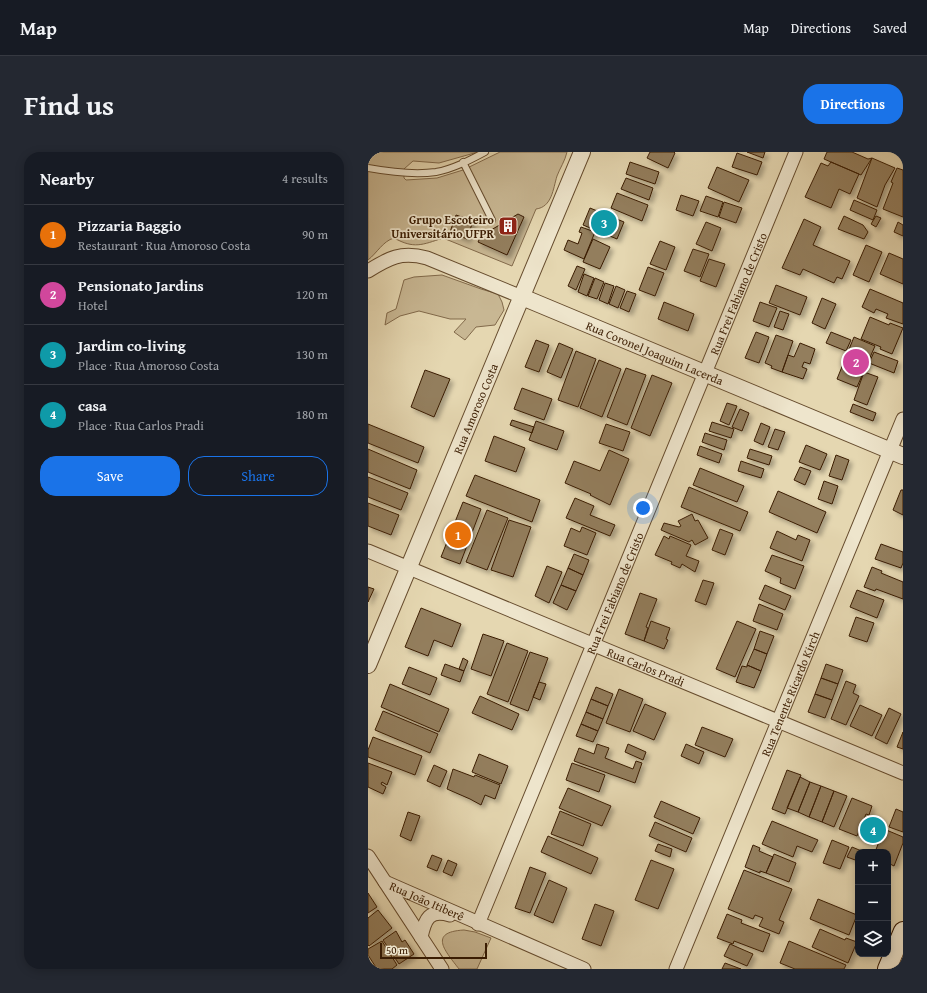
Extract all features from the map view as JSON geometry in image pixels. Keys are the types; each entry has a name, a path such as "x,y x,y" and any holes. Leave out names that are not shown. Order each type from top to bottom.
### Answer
{"main road":[{"path":"887,969 903,930"}],"street":[{"name":"Rua Amoroso Costa","path":"368,665 582,152"},
{"name":"Rua Frei Fabiano de Cristo","path":"474,922 594,644 796,152"},
{"name":"Rua Coronel Joaquim Lacerda","path":"368,271 395,256 405,254 427,258 897,453"},
{"name":"Rua Tenente Ricardo Kirch","path":"676,969 778,721 897,453 903,419"},
{"name":"Rua Carlos Pradi","path":"368,550 903,772"},
{"path":"368,856 442,969"},
{"name":"Rua João Itiberê","path":"385,882 584,969"},
{"name":"Rua João Itiberê","path":"421,937 424,923 431,915 446,914 474,922"}],"lane":[{"path":"368,168 411,173 437,172 485,152"},
{"path":"463,162 492,220"}],"shaded area":[{"path":"368,152 478,152 439,163 413,161 404,169 404,178 406,180 437,178 463,170 500,152 567,152 557,176 551,197 545,205 536,209 512,266 443,238 424,244 413,245 394,238 383,244 368,260"},
{"path":"442,275 498,294 504,310 495,325 476,327 465,340 454,332 466,319 450,319 419,311 400,316 385,325 387,313 396,309 404,280 414,277"},
{"path":"464,930 475,932 491,938 477,969 459,969 445,950 443,944 443,939 446,935"}],"building":[{"path":"650,152 675,153 668,168 647,158"},
{"path":"747,152 765,152 763,158"},
{"path":"827,152 852,152 868,159 872,158 861,175 824,159"},
{"path":"737,153 762,162 757,175 732,167"},
{"path":"872,158 895,168 885,185 877,207 857,198"},
{"path":"630,162 659,172 655,184 626,174"},
{"path":"831,162 859,174 850,194 839,189 831,208 805,197 821,163 828,166"},
{"path":"717,167 749,180 739,202 708,188"},
{"path":"897,168 903,170 903,217 883,209"},
{"path":"626,178 653,188 649,200 621,189"},
{"path":"617,193 648,205 642,221 611,208"},
{"path":"681,195 699,201 693,216 676,210"},
{"path":"706,196 723,202 718,217 700,211"},
{"path":"854,200 877,210 873,220 850,210"},
{"path":"724,202 742,208 736,223 719,217"},
{"path":"590,208 624,222 617,239 583,225"},
{"name":"Grupo Escoteiro Universitário UFPR","path":"518,214 524,217 507,255 478,242 481,236"},
{"path":"456,215 473,221 467,239 450,232"},
{"path":"844,216 863,225 868,232 864,239 838,229"},
{"path":"876,216 881,218 876,227 871,224"},
{"path":"804,219 821,227 813,245 850,261 842,279 837,277 834,283 803,269 800,275 782,268"},
{"path":"706,222 721,228 712,251 696,244"},
{"path":"898,222 903,225 903,236 894,232"},
{"path":"581,227 595,232 584,259 564,250 568,240 578,244 582,233 579,232"},
{"path":"593,239 610,247 600,269 583,262"},
{"path":"660,241 675,247 666,270 650,264"},
{"path":"866,245 882,252 869,282 853,275"},
{"path":"693,249 709,254 700,277 684,271"},
{"path":"889,253 903,259 903,284 880,274"},
{"path":"709,259 725,264 716,287 700,281"},
{"path":"577,266 585,269 576,290 568,286"},
{"path":"648,267 664,273 655,296 639,290"},
{"path":"584,274 594,278 587,296 578,292"},
{"path":"595,278 604,282 597,299 588,296"},
{"path":"605,283 614,286 608,304 599,300"},
{"path":"776,285 807,297 800,315 769,303"},
{"path":"616,286 625,290 618,308 609,304"},
{"path":"870,289 903,303 903,324 886,318 888,314 876,309 874,313 862,307"},
{"path":"627,291 636,294 629,312 620,308"},
{"path":"822,298 836,304 825,329 812,323"},
{"path":"664,302 694,314 688,331 658,319"},
{"path":"760,302 777,308 769,327 753,321"},
{"path":"780,311 789,314 783,330 774,327"},
{"path":"870,317 889,325 890,323 903,328 892,354 880,349 881,347 861,339"},
{"path":"756,332 769,337 759,363 745,358"},
{"path":"831,332 851,340 846,351 826,343"},
{"path":"776,335 793,341 782,372 771,368 772,366 765,363"},
{"path":"854,337 875,346 857,387 837,379"},
{"path":"536,340 549,345 539,372 525,367"},
{"path":"559,343 573,349 561,378 547,372"},
{"path":"800,343 815,349 810,364 804,362 802,367 807,369 803,379 782,372 788,355 794,357"},
{"path":"576,351 596,359 578,407 558,400"},
{"path":"874,352 898,361 894,373 869,363"},
{"path":"599,360 621,369 602,417 580,408"},
{"path":"626,368 646,375 627,425 607,417"},
{"path":"425,370 450,379 434,417 411,407"},
{"path":"864,372 878,377 867,405 854,400"},
{"path":"652,375 672,383 650,436 631,428"},
{"path":"522,388 552,399 544,420 514,409"},
{"path":"727,403 737,406 729,425 720,421"},
{"path":"853,404 876,413 873,421 850,412"},
{"path":"740,409 749,413 742,431 732,427"},
{"path":"512,420 534,427 532,433 510,425"},
{"path":"536,421 564,431 557,450 529,440"},
{"path":"712,422 734,429 731,438 709,431"},
{"path":"761,423 770,427 763,445 754,441"},
{"path":"368,424 424,447 418,463 368,443"},
{"path":"606,424 630,432 623,451 599,443"},
{"path":"775,429 785,432 778,450 768,447"},
{"path":"705,433 727,440 724,450 702,442"},
{"path":"494,436 525,448 516,472 485,461"},
{"path":"806,445 827,454 820,470 799,462"},
{"path":"700,446 722,454 719,463 697,455"},
{"path":"368,449 417,470 410,489 368,472"},
{"path":"750,449 772,456 769,465 747,458"},
{"path":"609,450 629,459 610,505 590,495 591,494 565,483 574,461 600,471"},
{"path":"836,455 849,460 842,480 829,476"},
{"path":"741,461 764,469 761,478 738,471"},
{"path":"800,467 811,471 805,485 794,480"},
{"path":"700,468 744,486 737,502 693,485"},
{"path":"475,475 540,500 532,522 466,496"},
{"path":"368,477 408,493 401,510 368,497"},
{"path":"824,481 838,486 832,504 818,499"},
{"path":"689,487 748,512 740,531 681,507"},
{"path":"901,490 903,490 903,515 893,510"},
{"path":"778,491 826,512 817,533 769,512"},
{"path":"575,498 594,506 590,515 615,525 610,536 566,518"},
{"path":"463,502 481,509 460,564 441,557"},
{"path":"368,503 399,515 391,535 368,526"},
{"path":"487,510 508,518 487,570 466,562"},
{"path":"692,514 695,521 698,520 708,538 695,545 692,540 689,542 661,530 664,523 679,527 681,526 678,521"},
{"path":"509,520 531,527 513,577 491,570"},
{"path":"582,527 596,533 587,555 564,546 571,528 580,532"},
{"path":"720,529 733,534 725,555 712,550"},
{"path":"777,531 796,540 798,535 810,540 802,561 770,548"},
{"path":"664,536 669,539 670,536 691,545 686,556 699,561 695,572 682,564 680,568 671,564 672,562 655,555"},
{"path":"881,544 903,552 903,563 901,568 875,559"},
{"path":"574,554 589,560 583,575 568,568"},
{"path":"772,555 804,566 795,589 780,583 781,578 765,571"},
{"path":"547,566 562,572 549,603 535,596"},
{"path":"872,567 882,571 881,573 903,582 903,599 876,589 875,591 864,587"},
{"path":"568,568 583,575 576,591 561,585"},
{"path":"703,580 714,583 706,605 695,601"},
{"path":"561,585 576,591 567,610 553,603"},
{"path":"765,585 791,596 785,610 759,599"},
{"path":"368,587 374,589 368,602"},
{"path":"857,590 884,600 877,618 850,607"},
{"path":"640,593 657,599 646,627 648,628 644,641 625,634"},
{"path":"759,604 783,614 777,630 753,621"},
{"path":"421,608 461,624 452,647 434,640 428,656 405,647"},
{"path":"856,617 874,623 867,642 849,636"},
{"path":"651,621 670,628 666,639 668,640 664,649 644,641"},
{"path":"737,621 756,629 735,677 716,669"},
{"path":"760,631 774,636 767,654 754,649"},
{"path":"483,634 504,641 491,676 471,669"},
{"path":"507,643 528,651 508,702 487,694"},
{"path":"754,649 767,654 761,671 747,665"},
{"path":"530,652 548,658 528,711 510,704"},
{"path":"463,658 468,661 464,671 459,669"},
{"path":"445,664 464,671 460,682 441,675"},
{"path":"826,664 843,670 838,684 821,678"},
{"path":"747,665 761,671 754,688 736,682 742,666 747,667"},
{"path":"409,667 437,678 430,695 402,684"},
{"path":"821,678 838,684 832,700 815,694"},
{"path":"846,681 856,685 853,693 859,696 846,725 831,719"},
{"path":"539,682 546,684 540,700 533,697"},
{"path":"390,684 449,709 439,732 381,707"},
{"path":"596,687 613,694 608,706 591,699"},
{"path":"619,689 643,699 630,732 606,723"},
{"path":"815,694 832,700 825,718 808,712"},
{"path":"480,696 519,714 512,730 472,713"},
{"path":"591,699 608,706 603,719 586,712"},
{"path":"645,704 666,713 654,740 633,731"},
{"path":"860,705 882,715 872,736 850,726"},
{"path":"889,708 901,714 887,744 875,738"},
{"path":"383,711 438,734 430,753 375,730"},
{"path":"586,712 603,719 598,731 581,724"},
{"path":"581,724 598,731 593,742 576,736"},
{"path":"702,727 733,739 725,757 695,745"},
{"path":"903,732 903,749 897,747"},
{"path":"373,737 422,756 415,775 368,757 368,750"},
{"path":"597,744 609,748 605,758 633,769 636,761 642,763 635,783 574,761 579,748 594,754"},
{"path":"628,744 646,752 643,760 625,752"},
{"path":"686,744 704,752 699,764 681,756"},
{"path":"479,754 508,766 501,784 472,772"},
{"path":"368,763 392,772 387,785 382,782 381,784 386,787 383,794 368,787"},
{"path":"572,763 605,775 599,792 566,780"},
{"path":"434,765 447,771 440,787 427,781"},
{"path":"453,769 474,777 475,775 500,785 495,799 485,795 481,805 447,789"},
{"path":"787,770 801,775 785,814 772,809"},
{"path":"800,777 810,782 798,812 787,808"},
{"path":"810,782 821,786 809,817 798,812"},
{"path":"821,786 834,791 822,822 809,817"},
{"path":"568,788 611,806 602,826 559,808"},
{"path":"834,791 847,796 834,827 822,822"},
{"path":"852,798 872,806 869,815 866,814 857,836 839,829"},
{"path":"661,801 700,818 693,834 654,817"},
{"path":"896,809 903,812 903,832 889,827"},
{"path":"560,811 591,824 583,846 551,834"},
{"path":"408,812 420,816 411,841 400,836"},
{"path":"772,821 818,840 812,852 797,846 793,857 762,844"},
{"path":"867,821 883,827 877,838 863,833"},
{"path":"655,822 692,838 686,852 649,836"},
{"path":"884,829 903,837 903,843 894,866 891,864 891,849 876,849"},
{"path":"548,836 598,858 591,874 541,852"},
{"path":"832,840 849,847 840,869 823,863"},
{"path":"658,844 672,849 670,857 655,851"},
{"path":"753,845 760,848 759,851 773,857 766,873 760,871 760,873 745,867"},
{"path":"852,847 857,849 855,849 855,860 847,857"},
{"path":"774,854 796,863 789,882 766,873"},
{"path":"432,855 442,859 437,871 427,867"},
{"path":"448,860 457,864 452,876 443,872"},
{"path":"651,860 674,869 658,909 635,900"},
{"path":"530,867 546,873 530,913 515,908"},
{"path":"744,870 792,889 779,920 784,922 779,934 759,926 763,918 755,915 753,919 728,909"},
{"path":"549,880 567,888 553,923 534,915"},
{"path":"368,893 377,907 368,913"},
{"path":"818,899 855,914 855,920 849,935 810,919"},
{"path":"595,904 614,911 601,946 582,939"},
{"path":"378,910 392,928 369,946 368,918"},
{"path":"727,914 742,920 741,923 770,934 763,952 734,941 733,944 717,938"},
{"path":"820,929 845,940 846,938 855,941 855,947 848,963 812,947"},
{"path":"396,931 402,942 405,940 414,954 399,964 383,940"},
{"path":"382,941 397,965 392,969 377,969 368,955 368,949"},
{"path":"789,941 846,965 844,969 795,969 780,963"},
{"path":"730,944 753,954 747,966 724,956"},
{"path":"725,963 741,969 722,969"}],"place":[{"name":"Jardim co-living","path":"604,223"},
{"name":"Grupo Escoteiro Universitário UFPR","path":"508,226"},
{"name":"Pensionato Jardins","path":"856,362"},
{"name":"Pizzaria Baggio","path":"458,535"},
{"name":"casa","path":"873,830"}]}
